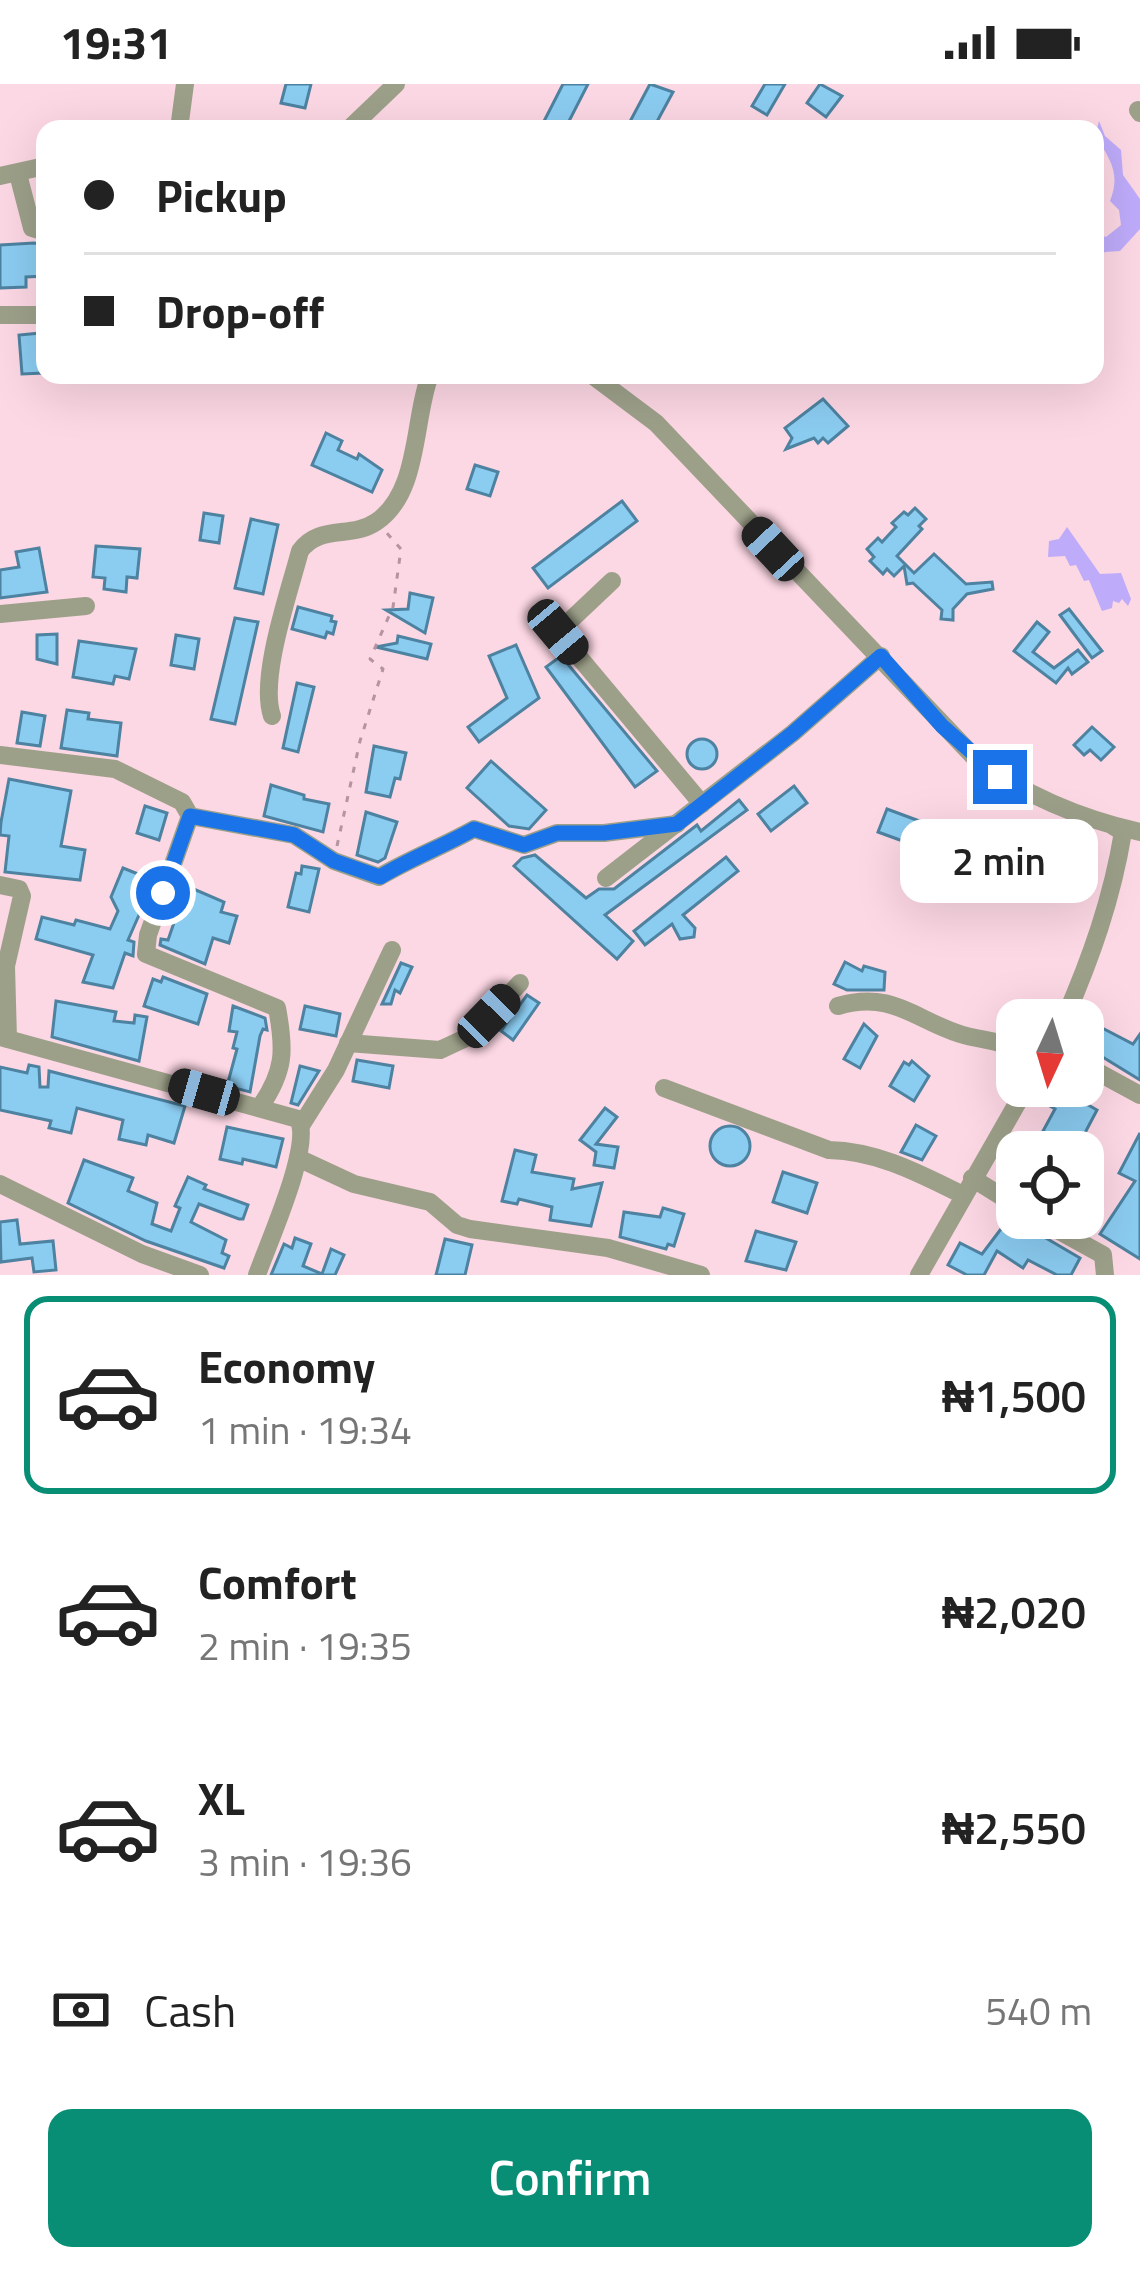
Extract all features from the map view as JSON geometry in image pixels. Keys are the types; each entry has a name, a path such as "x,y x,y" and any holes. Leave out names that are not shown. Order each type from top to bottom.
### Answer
{"street":[{"path":"180,120 185,84"},
{"path":"358,120 396,84"},
{"path":"9,175 36,229"},
{"path":"0,315 36,315"},
{"path":"272,716 267,703 268,670 300,551 310,538 379,520 401,490 428,384"},
{"path":"604,384 656,423 802,580 881,656 942,726 1000,777 1123,832 1115,884 1073,999"},
{"path":"612,581 558,632 701,804"},
{"path":"0,614 86,606"},
{"path":"606,878 793,733 881,656"},
{"path":"0,755 115,769 182,802 190,816 148,935 146,954 277,1008 283,1036 281,1070 260,1107"},
{"path":"190,816 294,835 334,861 380,877 415,855 434,852 474,829 524,845 557,833 677,824"},
{"path":"1113,826 1140,832"},
{"path":"0,885 20,889 22,896 6,966 4,1038 289,1114 302,1124"},
{"path":"257,1275 298,1158 302,1124 313,1112 392,950"},
{"path":"348,1043 440,1050 470,1036 520,982"},
{"path":"838,1006 854,1001 904,1006 957,1033 996,1043"},
{"path":"1104,1075 1140,1095"},
{"path":"664,1088 830,1150 856,1150 996,1198"},
{"path":"920,1275 1015,1107"},
{"path":"298,1158 354,1184 430,1202 457,1225 470,1229 608,1248 700,1275"},
{"path":"0,1184 142,1254 200,1275"},
{"path":"1074,1239 1103,1255 1105,1275"}],"path":[{"path":"334,861 360,741 383,669 370,658 395,596 400,549 379,520"}],"shaded area":[{"path":"1104,134 1121,150 1123,175 1140,199 1140,229 1120,251 1104,253 1104,236 1121,225 1119,210 1110,201 1114,183"},
{"path":"1067,527 1100,574 1121,573 1131,599 1128,606 1122,599 1102,611 1089,580 1084,581 1076,565 1070,566 1065,556 1048,557 1049,541 1059,539"}],"building":[{"path":"286,84 311,84 305,108 281,103"},
{"path":"563,84 588,84 570,120 545,120"},
{"path":"650,84 673,92 658,120 631,120"},
{"path":"765,84 785,84 767,115 752,106"},
{"path":"820,84 842,96 826,117 807,103"},
{"path":"36,243 36,276 26,277 26,287 0,288 0,245"},
{"path":"36,333 36,373 22,374 19,335"},
{"path":"823,399 848,426 828,443 814,438 786,449 792,438 785,428"},
{"path":"326,433 342,441 338,450 357,459 359,454 382,470 372,492 312,465"},
{"path":"475,465 498,472 490,496 467,489"},
{"path":"622,501 637,521 548,588 533,568"},
{"path":"915,508 926,519 897,556 914,573 934,554 966,584 992,582 993,589 967,594 953,609 953,620 941,619 942,610 913,583 907,584 904,566 894,576 887,569 883,574 870,561 874,557 867,549 878,538 882,542 896,527 892,523"},
{"path":"204,513 223,516 219,543 200,540"},
{"path":"251,519 278,525 263,594 235,588"},
{"path":"96,546 140,549 137,578 127,577 126,592 104,589 105,578 93,577"},
{"path":"39,548 47,592 0,598 0,570 19,567 16,552"},
{"path":"410,593 433,598 425,633 386,610 408,609"},
{"path":"298,607 332,616 331,621 336,622 333,634 327,632 325,638 292,629"},
{"path":"1069,609 1102,651 1092,658 1060,615"},
{"path":"235,618 258,622 235,724 211,719"},
{"path":"1037,622 1049,632 1033,652 1054,668 1078,650 1088,662 1072,674 1068,668 1056,683 1014,651"},
{"path":"57,634 57,664 37,659 37,635"},
{"path":"176,635 199,639 194,669 171,665"},
{"path":"398,636 431,644 427,659 376,647 397,643"},
{"path":"79,641 136,649 129,679 115,676 113,684 73,677"},
{"path":"516,645 539,698 479,742 468,727 507,698 489,656"},
{"path":"561,656 657,771 635,787 546,667"},
{"path":"297,683 314,687 298,752 283,748"},
{"path":"67,710 89,713 88,719 121,723 117,756 61,748"},
{"path":"22,712 45,716 40,746 17,743"},
{"path":"1092,727 1114,747 1101,760 1090,750 1084,755 1074,745"},
{"path":"702,739 713,743 717,754 713,765 702,769 691,765 687,754 691,743"},
{"path":"374,746 406,753 390,797 366,792"},
{"path":"491,761 546,810 529,829 509,826 467,788"},
{"path":"9,779 71,791 61,846 85,850 80,880 5,872 9,836 0,835"},
{"path":"271,785 329,804 323,832 264,816"},
{"path":"794,786 807,803 771,831 758,814"},
{"path":"739,800 747,810 605,915 633,941 617,959 514,866 535,855 586,898 599,889 614,889 697,825 701,831"},
{"path":"145,806 167,813 159,840 137,833"},
{"path":"887,809 930,825 924,841 914,837 911,844 878,832"},
{"path":"366,812 397,822 385,858 378,862 357,855"},
{"path":"726,857 738,871 683,915 695,928 694,937 680,939 672,924 645,945 634,931"},
{"path":"302,866 319,869 309,912 288,907"},
{"path":"123,868 148,878 145,888 150,890 128,940 134,942 133,956 125,953 113,988 83,982 93,955 36,939 42,917 110,929 118,911 111,897"},
{"path":"182,884 224,902 221,912 237,916 229,943 213,938 205,964 160,945 161,939 168,940"},
{"path":"845,962 862,971 864,966 885,972 884,990 847,990 834,984"},
{"path":"401,963 412,967 400,993 395,990 391,1004 382,1004"},
{"path":"163,977 207,994 198,1024 144,1006 153,979 161,982"},
{"path":"527,995 539,1003 513,1040 501,1031"},
{"path":"56,1001 116,1012 114,1021 134,1023 135,1015 147,1017 139,1061 52,1037"},
{"path":"233,1006 265,1018 267,1030 260,1036 250,1092 227,1086 237,1049 233,1048 237,1032 229,1031"},
{"path":"305,1006 340,1014 336,1036 300,1029"},
{"path":"864,1024 877,1036 860,1068 844,1059"},
{"path":"1104,1029 1133,1044 1140,1034 1140,1080 1104,1058"},
{"path":"357,1060 393,1066 389,1088 353,1081"},
{"path":"912,1061 929,1076 914,1101 890,1086 904,1062"},
{"path":"29,1065 39,1067 40,1087 48,1087 49,1071 185,1106 174,1143 148,1135 146,1145 119,1139 123,1120 77,1108 71,1133 49,1128 51,1121 0,1110 0,1067 27,1073"},
{"path":"300,1066 319,1071 298,1105 291,1103"},
{"path":"1052,1107 1097,1110 1086,1131 1043,1131 1055,1109"},
{"path":"605,1108 617,1117 596,1144 618,1147 614,1168 594,1165 596,1152 580,1140"},
{"path":"916,1125 936,1136 922,1160 901,1152"},
{"path":"730,1126 744,1132 750,1146 744,1160 730,1166 716,1160 710,1146 716,1132"},
{"path":"227,1127 283,1139 276,1167 220,1159"},
{"path":"1140,1133 1140,1259 1104,1236 1104,1228 1135,1181 1119,1173"},
{"path":"515,1150 536,1155 532,1172 574,1179 572,1189 602,1183 591,1226 550,1220 552,1207 519,1199 517,1204 502,1201"},
{"path":"84,1160 133,1178 128,1191 157,1203 152,1224 171,1231 180,1208 175,1206 188,1177 206,1185 204,1189 248,1205 239,1219 199,1204 191,1222 226,1240 222,1253 229,1256 224,1268 146,1241 68,1203"},
{"path":"783,1172 817,1183 807,1213 773,1202"},
{"path":"663,1208 684,1214 674,1246 668,1244 666,1249 620,1237 624,1212 660,1217"},
{"path":"17,1220 20,1244 53,1241 56,1270 34,1272 32,1258 1,1262 0,1222"},
{"path":"756,1231 796,1242 786,1270 746,1261"},
{"path":"996,1236 1048,1239 1080,1258 1071,1275 1057,1275 1028,1260 1023,1268 997,1251 984,1275 967,1275 948,1265 960,1243 982,1254"},
{"path":"295,1238 311,1244 303,1266 322,1274 331,1249 344,1255 335,1275 271,1275 284,1244 292,1248"},
{"path":"445,1239 472,1245 465,1275 436,1275"}],"route":[{"path":"163,893 190,816 294,835 334,861 380,877 415,855 434,852 474,829 524,845 557,833 677,824 881,656 942,726 1000,777"}]}
